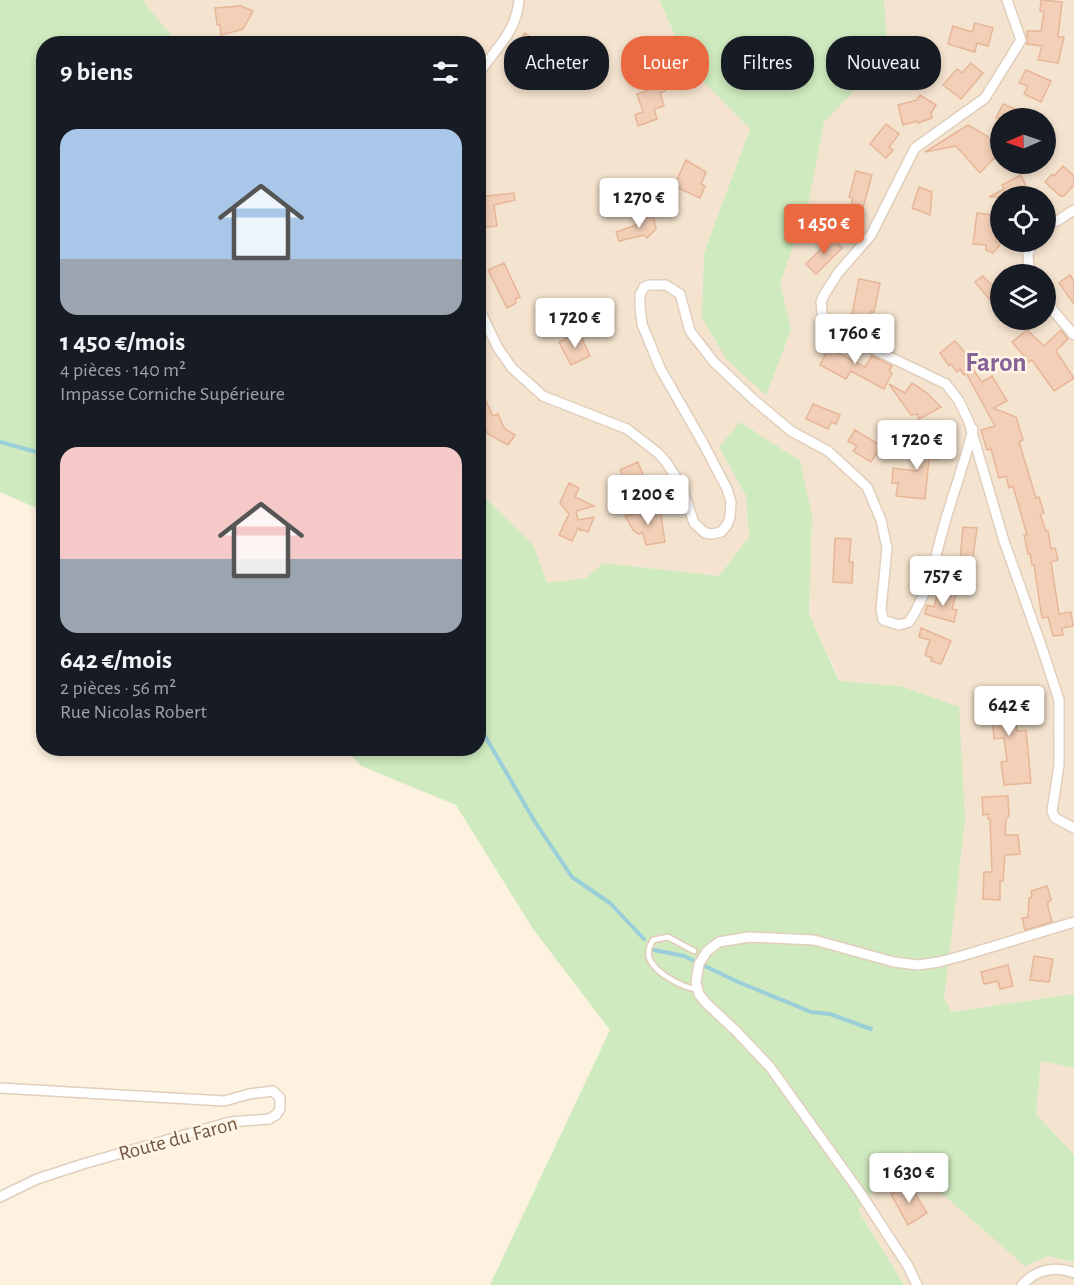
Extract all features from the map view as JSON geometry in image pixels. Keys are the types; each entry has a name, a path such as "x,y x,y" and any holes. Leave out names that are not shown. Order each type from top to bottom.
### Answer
{"street":[{"path":"486,64 509,34 517,16 519,0"},
{"path":"1007,0 1021,40 985,98 915,147 871,236 838,273 821,302 822,313 829,326 946,384 960,401 973,429 1004,542 1059,700 1059,765 1052,811 1055,818 1066,826 1074,828"},
{"path":"1056,222 1074,210"},
{"path":"486,323 498,348 512,368 543,396 627,429 658,453 671,468 681,485 694,523 705,533 712,534 721,532 730,517 731,502 727,489 660,368 642,324 640,295 644,287 657,284 666,285 680,294 690,331 713,361 791,431 828,451 867,487 881,520 887,548 881,609 883,620 899,625 909,622 919,607 929,581 973,429"},
{"path":"1056,314 1074,335"},
{"path":"917,1285 908,1266 859,1191 770,1067 736,1031 706,1004 697,989 696,976 704,955 719,942 730,939 789,937 813,940 894,962 918,965 965,955 1074,922"},
{"name":"Route du Faron","path":"0,1088 224,1101 249,1094 273,1091 280,1098 280,1109 276,1115 268,1119 230,1122 83,1164 37,1179 0,1197"},
{"path":"1022,1285 1029,1276 1048,1269 1068,1270 1074,1273"}],"lane":[{"path":"694,951 668,937 653,940 648,950 658,972 688,988 697,989"}],"shaded area":[{"path":"142,0 659,0 675,36 621,36 621,90 709,90 709,87 750,129 704,253 791,330 780,283 808,206 824,122 855,90 941,90 941,36 886,36 884,0 1074,0 1074,994 952,1012 943,999 965,821 901,686 840,681 809,614 812,516 719,447 746,496 749,537 719,576 603,563 586,578 547,584 533,544 486,499 486,36 172,36"},
{"path":"1041,1061 1074,1068 1074,1155 1036,1114"},
{"path":"907,1150 924,1181 1048,1256 1074,1262 1074,1285 904,1285 858,1210"}],"green space":[{"path":"0,0 142,0 172,36 36,36 36,508 0,492"},
{"path":"659,0 884,0 887,36 826,36 826,90 855,90 824,122 808,206 780,283 791,330 766,395 727,360 702,318 704,253 750,129 709,87 709,36 675,36"},
{"path":"740,422 800,461 812,516 809,614 839,681 901,686 959,707 965,821 944,999 952,1012 1074,994 1074,1068 1041,1061 1036,1114 1074,1155 1074,1262 1048,1256 1025,1266 938,1190 924,1181 907,1150 858,1210 904,1285 490,1285 610,1030 533,929 456,805 361,766 352,756 486,756 486,499 533,544 547,583 586,578 603,563 719,576 749,537 746,496 719,447"}],"building":[{"path":"1041,0 1062,2 1058,37 1064,37 1058,63 1038,60 1042,46 1027,44 1027,31 1041,31 1044,12 1040,11"},
{"path":"241,6 253,11 243,29 221,35 215,8"},
{"path":"975,23 993,28 988,46 977,43 975,52 948,44 953,26 972,32"},
{"path":"971,63 983,73 961,99 943,85 957,69 962,73"},
{"path":"1026,70 1051,81 1041,102 1024,94 1028,86 1019,83"},
{"path":"649,90 665,91 660,93 664,106 654,109 657,119 638,126 635,115 643,112 637,94"},
{"path":"920,95 936,105 931,113 932,118 903,125 898,105 917,100"},
{"path":"1003,104 1013,108 1001,108"},
{"path":"886,124 899,134 889,147 893,150 886,158 870,144"},
{"path":"968,125 990,140 990,162 980,173 956,146 925,152"},
{"path":"686,160 706,172 701,184 705,186 700,198 674,186"},
{"path":"1063,166 1074,176 1074,185 1064,196 1056,192 1056,186 1049,186 1045,182 1052,174 1054,176"},
{"path":"856,171 872,175 862,211 850,208 853,198 849,197"},
{"path":"1021,175 1026,186 1002,186"},
{"path":"919,187 932,192 930,215 912,208"},
{"path":"514,193 515,200 494,205 497,226 486,227 486,196"},
{"path":"652,211 656,229 647,238 644,235 619,241 616,232 639,224"},
{"path":"977,213 990,215 990,252 986,250 986,245 973,244"},
{"path":"828,236 839,241 838,244 842,248 816,274 806,264 820,250"},
{"path":"504,263 520,297 515,299 516,303 507,308 488,270"},
{"path":"1070,275 1074,281 1074,304 1059,283"},
{"path":"983,276 990,284 990,300 975,282"},
{"path":"859,279 880,283 874,312 871,311 869,319 852,314"},
{"path":"1027,330 1044,346 1061,330 1068,339 1056,351 1074,378 1054,391 1032,360 1029,362 1012,342"},
{"path":"579,332 590,356 571,365 559,342"},
{"path":"828,333 837,338 832,350 865,367 872,356 892,366 889,371 892,373 884,389 851,371 846,379 820,365 828,349 821,345"},
{"path":"955,341 971,360 968,363 982,382 992,376 1007,401 993,408 1016,417 1023,440 1019,442 1036,498 1039,497 1044,513 1040,514 1046,531 1048,531 1051,549 1055,548 1058,560 1051,562 1059,614 1071,612 1073,626 1062,628 1063,635 1053,636 1048,617 1042,618 1034,565 1028,554 1024,535 1027,535 1013,486 1009,488 1006,476 999,478 991,449 987,450 981,430 995,426 966,373 964,375 960,369 957,372 951,364 949,366 940,353"},
{"path":"912,383 926,392 941,407 919,419 917,414 911,415 889,384 905,393"},
{"path":"486,401 493,416 498,414 504,428 515,435 508,445 488,434"},
{"path":"813,404 840,415 836,424 831,422 828,429 806,419"},
{"path":"855,430 881,446 871,462 853,451 857,446 848,441"},
{"path":"919,437 940,438 939,459 929,459 925,499 896,496 898,483 892,483 893,468 917,471"},
{"path":"638,462 648,489 630,495 620,470"},
{"path":"569,483 579,488 575,497 594,506 576,511 578,520 594,517 588,532 578,528 572,541 559,535 569,514 560,503"},
{"path":"660,508 665,542 646,545 643,533 638,534 633,530 625,516"},
{"path":"963,527 977,528 971,572 959,571"},
{"path":"835,538 851,539 849,562 853,562 852,583 833,582"},
{"path":"938,591 956,595 952,609 957,610 954,622 925,614 927,605 934,607"},
{"path":"921,628 951,641 941,664 931,661 932,658 925,655 930,640 919,637"},
{"path":"1010,688 1017,731 1026,730 1031,783 1004,785 1001,762 1007,761 1004,738 994,739 992,713 986,715 980,696"},
{"path":"1008,796 1009,816 1006,819 1005,835 1018,835 1020,854 1005,855 1003,881 1000,881 1000,900 983,899 984,872 992,872 990,819 988,819 988,814 983,815 982,797"},
{"path":"1047,886 1051,900 1048,902 1048,907 1052,922 1025,930 1022,918 1028,917 1031,891"},
{"path":"1034,956 1053,959 1049,982 1030,980"},
{"path":"1008,965 1013,986 1000,989 998,981 984,984 981,972"},
{"path":"909,1184 927,1213 908,1225 891,1194"}],"waterway":[{"path":"0,442 36,452"},
{"path":"486,738 535,822 572,877 610,903 644,939"},
{"path":"654,950 684,956 736,981 811,1012 830,1014 871,1029"}],"district":[{"name":"Faron","path":"996,362"}]}
